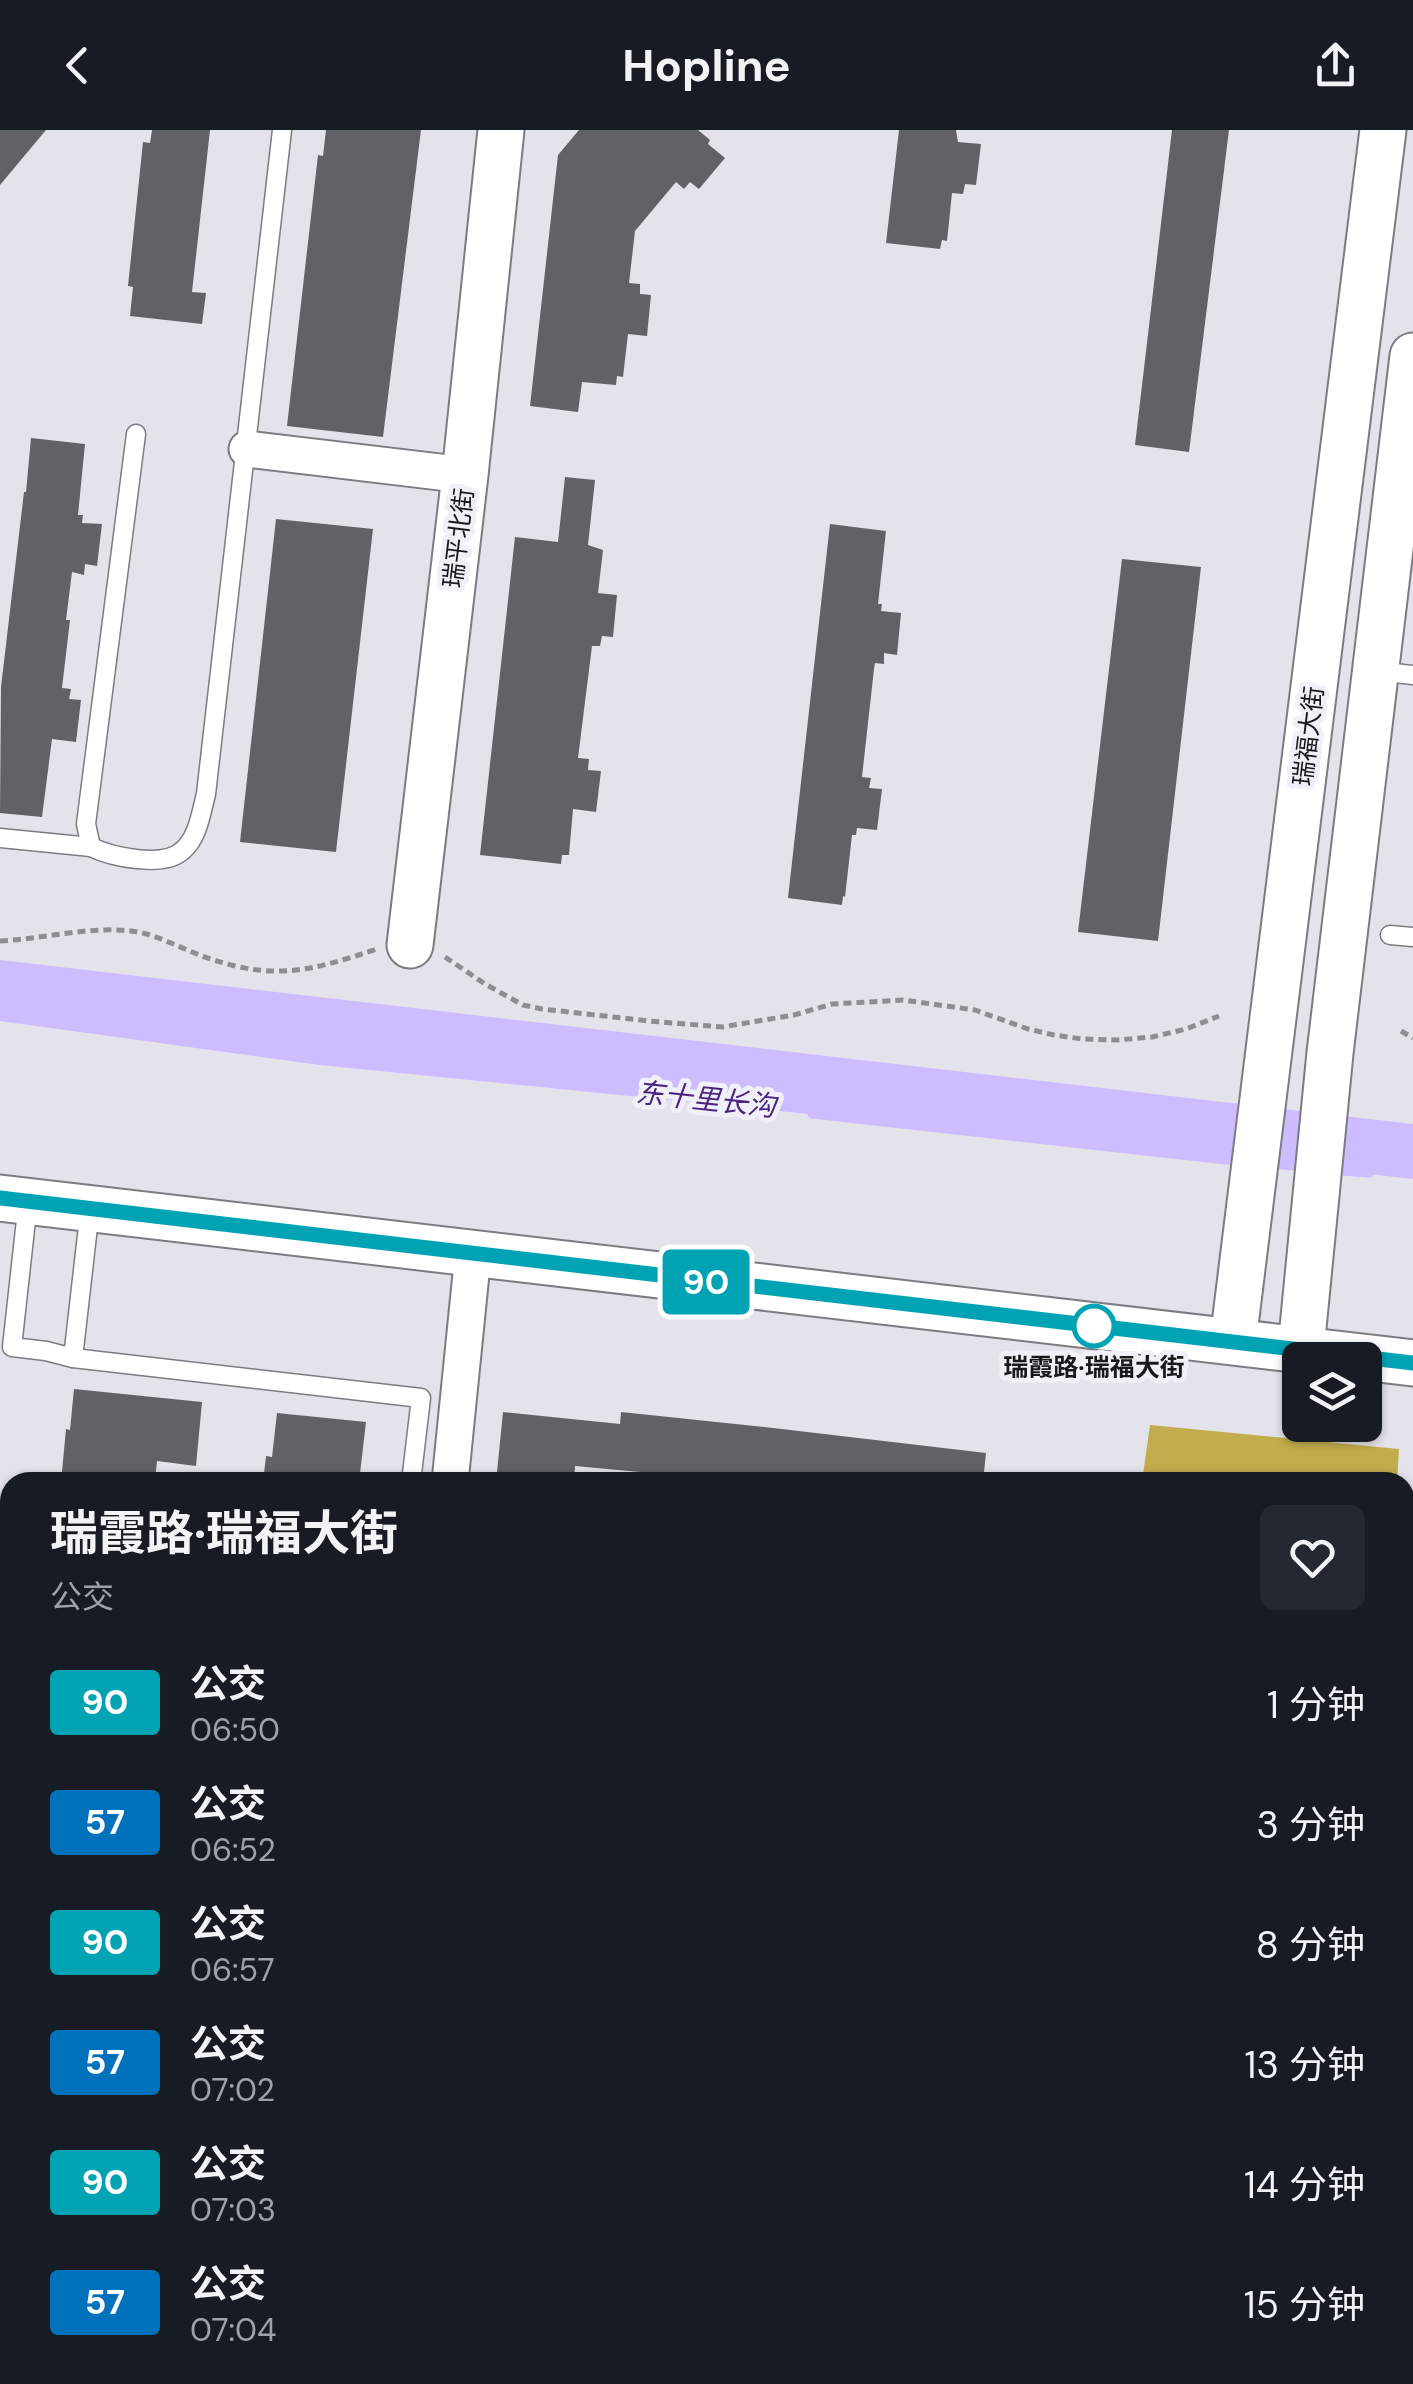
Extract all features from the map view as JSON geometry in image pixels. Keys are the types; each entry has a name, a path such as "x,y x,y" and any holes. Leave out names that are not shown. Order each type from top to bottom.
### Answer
{"street":[{"name":"瑞平北街","path":"410,945 501,130"},
{"name":"瑞福大街","path":"1233,1342 1383,130"},
{"path":"1301,1342 1330,1053 1394,673 1413,356"},
{"path":"247,449 465,475"},
{"path":"14,1200 1282,1346"},
{"path":"451,1472 473,1254"},
{"path":"1382,1359 1413,1363"}],"lane":[{"path":"0,838 92,847 106,854 136,859 162,859 181,854 195,834 206,794 282,130"},
{"path":"92,847 86,824 136,434"},
{"path":"1390,934 1413,937"},
{"path":"14,1200 6,1347 421,1398 412,1472"},
{"path":"73,1358 90,1209"}],"path":[{"path":"0,941 132,931 223,963 280,972 332,965 395,945 423,946 486,984 542,1009 722,1027 832,1004 903,1000 974,1010 1028,1029 1082,1040 1169,1033 1219,1016"},
{"path":"1401,1031 1413,1038"}],"shaded area":[{"path":"1150,1425 1282,1438 1282,1442 1399,1449 1398,1472 1143,1472"}],"water":[{"path":"0,960 1413,1124 1413,1179 1050,1138 320,1065 0,1021"}],"building":[{"path":"0,130 46,130 0,185"},
{"path":"152,130 210,130 192,292 206,293 202,324 130,316 133,287 128,286 143,142 150,143"},
{"path":"326,130 421,130 383,437 287,426 318,155 323,156"},
{"path":"579,130 698,130 725,158 699,189 690,182 684,189 676,182 635,231 629,283 640,284 640,294 651,295 647,336 628,334 623,377 617,376 616,385 582,382 578,412 530,406 558,155"},
{"path":"899,130 956,130 958,142 981,144 976,185 965,184 963,194 952,193 947,241 942,240 940,249 886,243"},
{"path":"1172,130 1229,130 1189,452 1135,445"},
{"path":"31,438 85,444 78,515 83,515 82,523 102,524 97,566 85,564 84,575 72,572 62,688 71,689 69,699 81,700 76,742 52,739 42,817 0,813 1,687"},
{"path":"565,477 595,480 588,545 603,550 598,593 617,595 613,637 602,636 600,646 592,646 578,758 589,759 588,770 601,771 596,812 573,809 569,855 562,855 561,864 480,855 515,537 558,542"},
{"path":"276,519 373,529 336,852 240,842"},
{"path":"830,524 886,531 878,604 882,604 881,611 901,613 897,655 884,653 884,664 875,663 862,777 871,778 869,788 882,789 877,830 857,828 856,835 852,835 842,905 788,898"},
{"path":"1122,559 1201,567 1158,941 1078,932"},
{"path":"74,1389 202,1402 196,1466 157,1461 156,1472 62,1472 66,1429 70,1430"},
{"path":"503,1412 620,1424 621,1412 986,1453 984,1472 640,1472 575,1466 575,1472 497,1472"},
{"path":"277,1413 366,1422 360,1472 264,1472 266,1456 272,1457"}],"waterway":[{"name":"东十里长沟","path":"812,1114 1244,1162"},
{"name":"东十里长沟","path":"1270,1164 1304,1167"},
{"name":"东十里长沟","path":"1329,1170 1369,1173"}],"bus line":[{"name":"90","path":"0,1198 1413,1363"}],"place":[{"name":"瑞霞路·瑞福大街","path":"1094,1326"}]}
